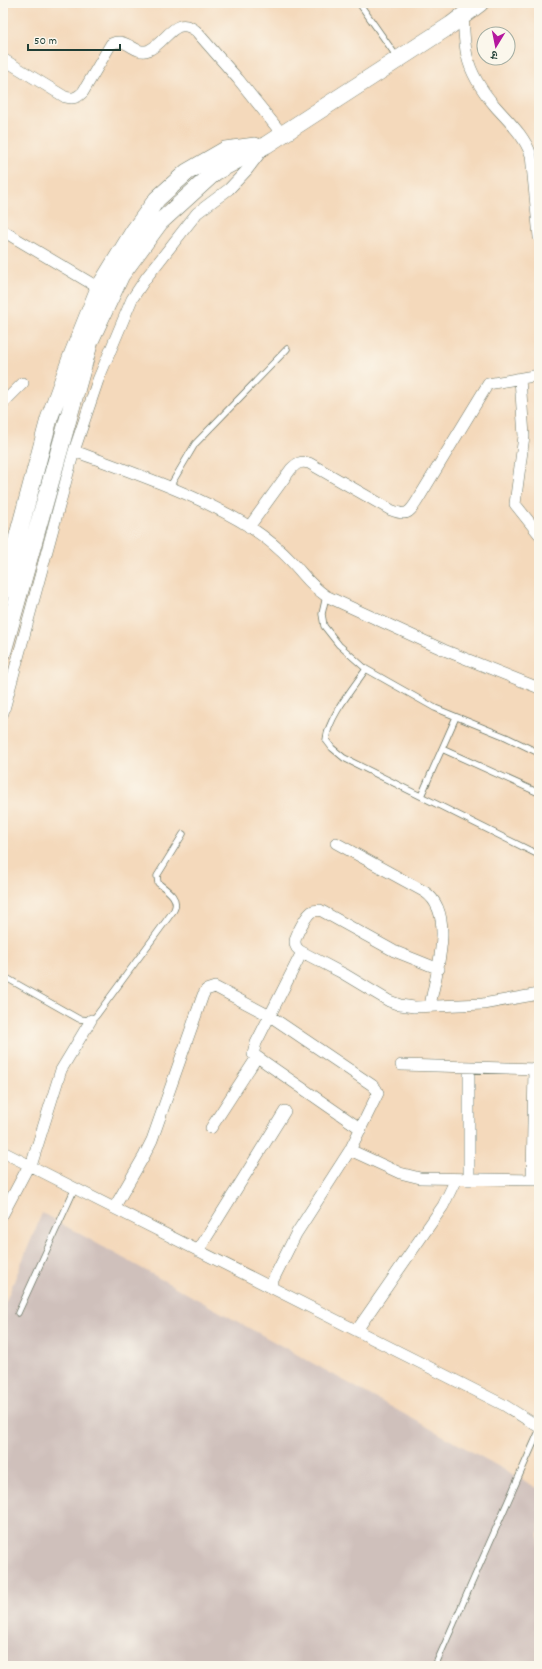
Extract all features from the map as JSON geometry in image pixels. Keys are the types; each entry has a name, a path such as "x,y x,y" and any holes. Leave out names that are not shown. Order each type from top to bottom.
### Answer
{"main road":[{"path":"3,650 90,341 121,275 160,222 215,172 266,145 457,21 480,3"},
{"path":"3,591 49,419 70,358 99,288 134,231 157,199 187,172 225,150 266,145"}],"street":[{"path":"457,21 471,69 486,95 519,133 535,156 539,237"},
{"path":"3,59 65,97 78,97 83,92 111,44 118,41 124,42 140,51 146,51 152,48 178,26 184,24 190,26 196,31 238,79 282,134"},
{"path":"3,713 74,451 98,380 132,300 146,278 196,213 229,189 248,170 266,145"},
{"path":"3,232 99,288"},
{"path":"249,527 291,469 302,462 308,463 391,510 401,514 407,514 411,511 488,384 539,375"},
{"path":"522,379 524,436 515,504 539,534"},
{"path":"3,403 23,383"},
{"path":"74,451 169,488 208,505 249,527 276,547 292,562 313,588 326,596 444,650 539,688"},
{"path":"336,843 425,892 436,902 441,926 442,942 439,969 430,1006"},
{"path":"439,969 394,950 320,910 312,911 308,914 296,936 295,942 297,949 344,974 389,1001 400,1005 414,1007 483,1004 539,994"},
{"path":"302,952 254,1049 253,1054 360,1129"},
{"path":"114,1208 152,1140 206,990 215,987 270,1016 376,1089 376,1098 350,1150 296,1234 270,1286"},
{"path":"3,1214 29,1165 31,1166 61,1070 90,1020"},
{"path":"211,1128 257,1057"},
{"path":"350,1150 400,1173 413,1177 456,1180 536,1180 536,1068 401,1065"},
{"path":"469,1180 470,1067"},
{"path":"198,1250 285,1110"},
{"path":"3,1152 504,1405 539,1427"},
{"path":"357,1330 443,1206 456,1180"}],"lane":[{"path":"359,3 398,59"},
{"path":"169,488 195,444 287,349"},
{"path":"326,596 322,614 324,626 339,645 366,669 398,688 456,717 506,737 539,753"},
{"path":"366,669 331,720 327,731 326,740 332,748 344,758 539,855"},
{"path":"421,796 456,717"},
{"path":"442,748 539,793"},
{"path":"3,976 79,1019 90,1020 96,1016 174,910 176,900 158,883 157,876 183,834"},
{"path":"18,1313 75,1188"},
{"path":"435,1666 539,1431"}],"shaded area":[{"path":"42,1213 539,1489 539,1666 3,1666 3,1308"}]}
